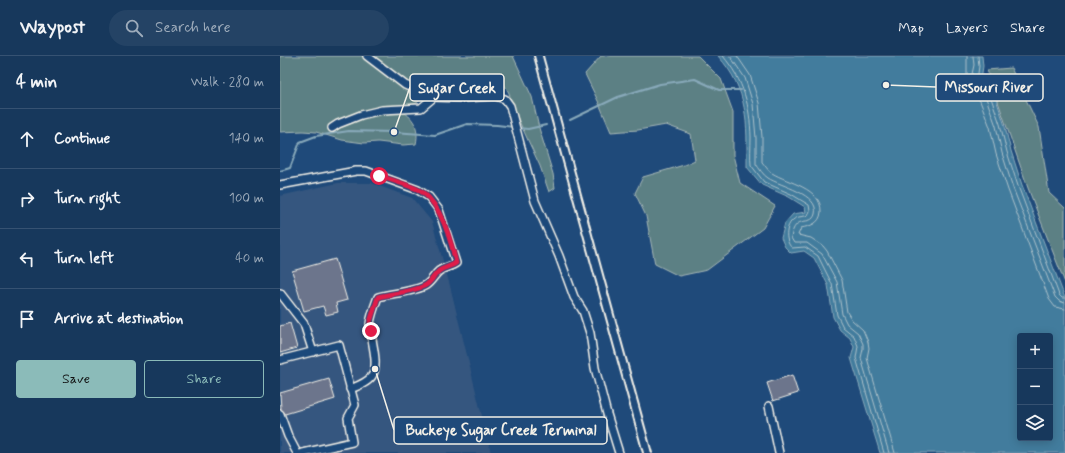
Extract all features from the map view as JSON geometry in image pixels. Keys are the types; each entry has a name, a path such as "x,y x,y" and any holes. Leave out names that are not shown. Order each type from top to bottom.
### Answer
{"street":[{"path":"367,56 405,85 434,97 464,98 495,96 505,98 510,106 535,201 559,256 574,297 583,311 590,333 597,376 619,453"},
{"path":"332,128 361,115 382,110 421,108 434,97"},
{"path":"280,185 356,171 366,171 418,190 429,197 439,210 456,263 451,267 439,271 426,285 413,290 378,297 370,322 375,369 372,376 366,382 350,389"},
{"path":"280,293 304,324 313,352"},
{"path":"280,360 339,344 355,406 348,418 352,442 303,453"},
{"path":"769,406 779,453"},
{"path":"280,414 288,436 297,453"}],"shaded area":[{"path":"338,183 371,183 412,198 432,222 450,286 491,453 280,453 280,196"}],"green space":[{"path":"280,56 513,56 532,97 539,128 553,174 555,188 549,192 540,166 513,108 509,93 502,80 491,81 462,91 448,90 425,85 419,101 396,108 406,114 414,122 417,132 416,144 403,145 378,142 364,143 342,140 316,132 280,132"},
{"path":"601,56 698,56 721,79 733,112 733,155 740,183 775,206 763,228 707,270 679,276 655,264 646,216 635,193 643,177 684,165 695,160 691,134 666,125 638,130 611,132 585,74"},
{"path":"1011,68 1039,127 1049,193 1065,208 1065,283 1028,188 987,70"}],"water":[{"path":"718,56 982,56 983,66 981,80 994,93 1022,185 1065,298 1065,453 880,453 851,358 854,347 850,338 840,330 833,317 828,285 814,258 804,251 791,253 785,247 781,238 785,223 793,214 806,212 805,207 789,197 762,185 747,167 746,122 741,94 736,82"}],"building":[{"path":"335,259 347,300 336,303 338,312 326,315 323,306 304,311 292,271"},
{"path":"290,323 297,348 280,353 280,326"},
{"path":"792,375 798,393 773,401 767,383"},
{"path":"329,379 335,399 285,414 281,409 280,393"}],"waterway":[{"path":"570,120 618,97 660,84 695,79 719,90 741,90"},
{"path":"280,171 290,168 300,142 316,136 349,131 435,135 467,124 514,127"},
{"path":"518,128 528,129 546,125"}],"railway":[{"path":"534,56 643,453"},
{"path":"543,56 652,453"}],"place":[{"name":"Missouri River","path":"886,85"},
{"name":"Sugar Creek","path":"394,132"},
{"name":"Buckeye Sugar Creek Terminal","path":"375,369"}],"route":[{"path":"371,331 370,322 378,297 413,290 426,285 439,271 451,267 456,263 439,210 429,197 418,190 379,176"}]}
